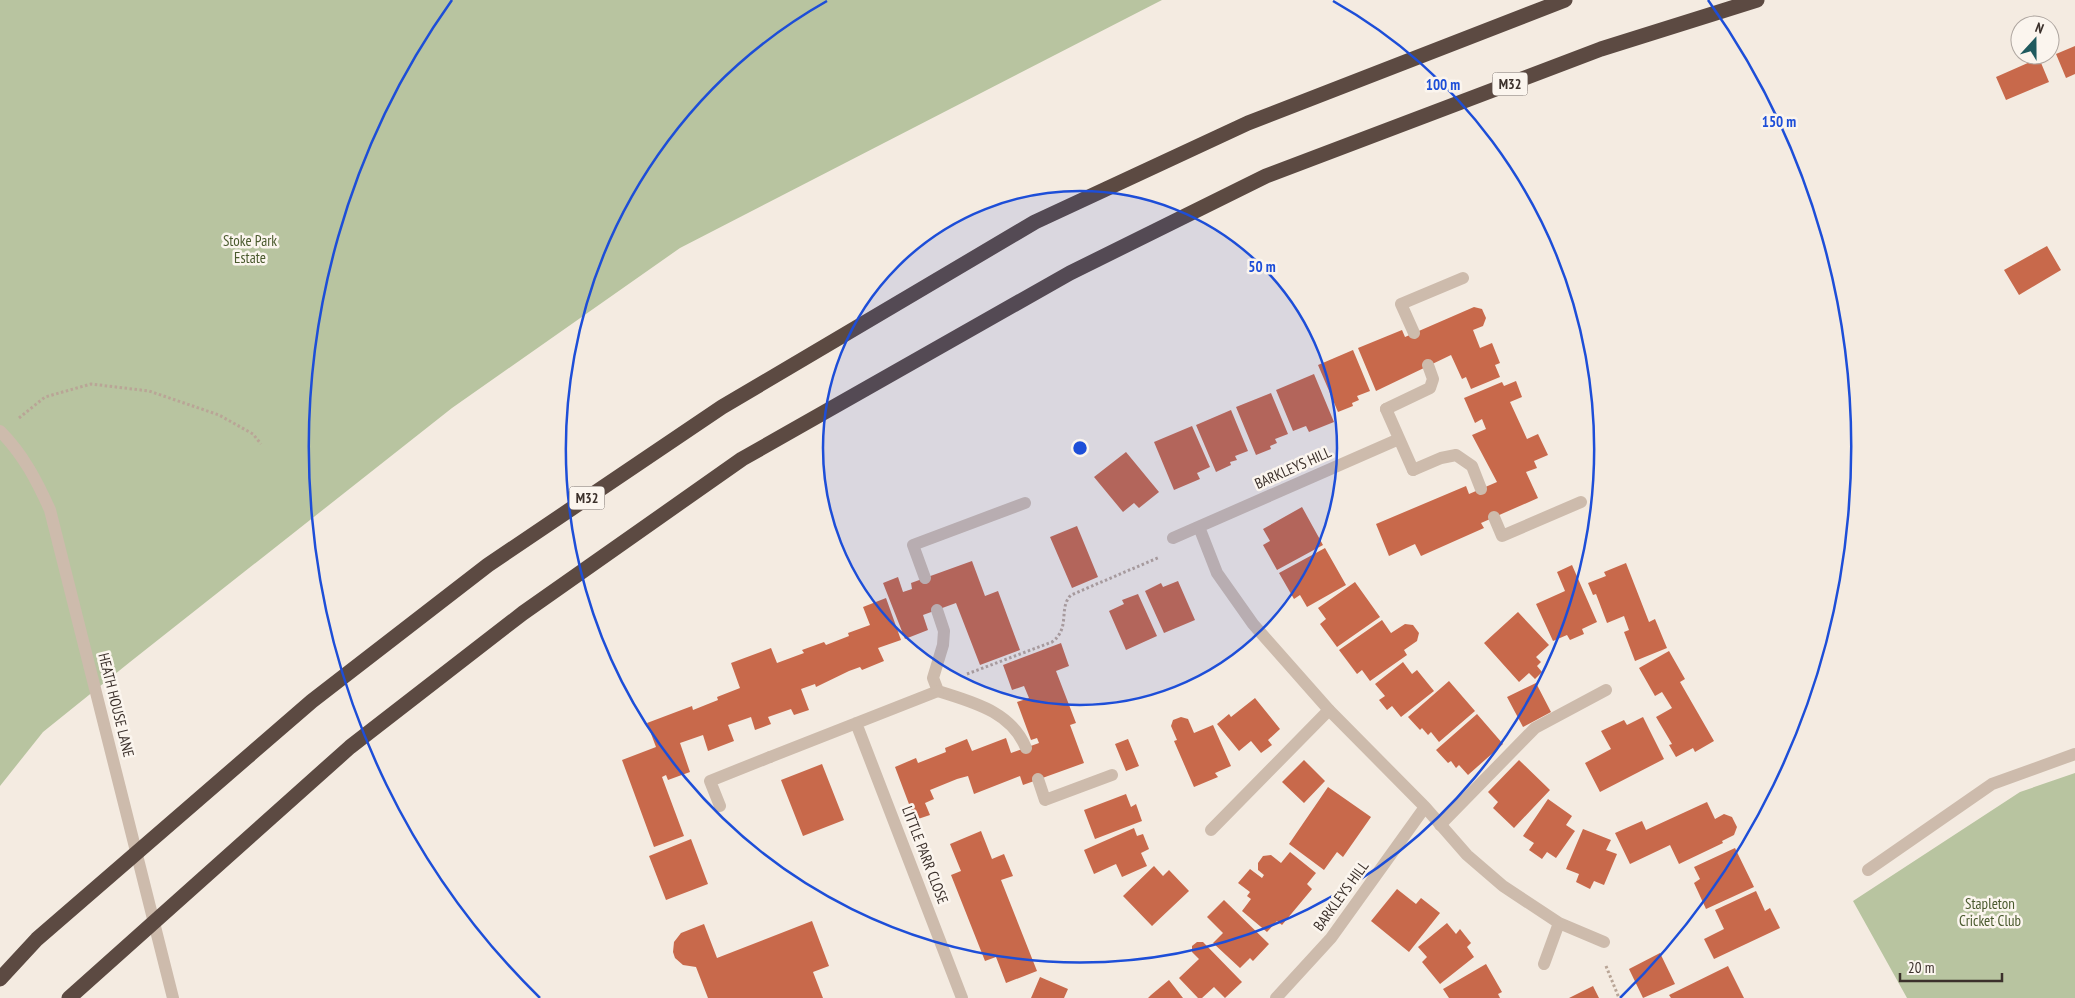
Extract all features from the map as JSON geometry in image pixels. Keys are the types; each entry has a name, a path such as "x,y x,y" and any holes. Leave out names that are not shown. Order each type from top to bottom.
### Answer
{"highway":[{"name":"M32","path":"0,979 37,939 312,700 488,565 722,407 1036,222 1248,123 1565,0"},
{"name":"M32","path":"69,998 350,747 523,613 742,459 1070,273 1266,176 1601,50 1756,0"}],"street":[{"path":"1414,333 1401,304 1463,278"},
{"path":"1428,365 1433,380 1430,388 1386,409 1413,470 1441,458 1456,455 1465,459 1472,466 1481,489"},
{"name":"HEATH HOUSE LANE","path":"0,432 25,462 50,510 173,998"},
{"name":"BARKLEYS HILL","path":"1173,538 1399,439"},
{"path":"1494,517 1502,536 1580,502"},
{"path":"925,578 913,545 1025,504"},
{"path":"1199,527 1218,573 1253,624 1330,710 1425,807 1484,871 1559,923 1604,942"},
{"path":"937,610 943,625 944,637 933,678 937,688"},
{"path":"720,806 710,781 856,723 937,688 994,711 1012,726 1026,748"},
{"path":"1440,825 1535,728 1606,690"},
{"path":"1212,830 1330,710"},
{"name":"LITTLE PARR CLOSE","path":"856,723 962,998"},
{"path":"1868,870 1992,784 2075,754"},
{"path":"1038,779 1046,800 1112,775"},
{"name":"BARKLEYS HILL","path":"1276,998 1331,938 1425,807"},
{"path":"1544,964 1559,923"}],"path":[{"path":"0,432 45,396 91,384 149,390 219,415 252,434 261,444"},
{"path":"937,688 1052,642 1061,632 1065,618 1065,604 1071,595 1167,554 1173,538"},
{"path":"1604,942 1601,952 1618,998"}],"green space":[{"name":"Stoke Park Estate","path":"0,0 1162,0 680,248 452,408 130,662 43,732 0,786"},
{"name":"Stapleton Cricket Club","path":"2075,773 2075,998 1907,998 1853,901 2020,792"}],"building":[{"path":"2075,46 2075,74 2066,78 2060,64 2060,52"},
{"path":"2023,65 2042,65 2049,82 2006,100 1996,77"},
{"path":"2047,246 2061,270 2019,295 2004,270"},
{"path":"1474,307 1482,309 1486,318 1483,326 1473,330 1480,348 1492,343 1500,363 1495,365 1500,377 1471,389 1466,377 1462,379 1451,355 1376,391 1358,348 1402,330 1405,337"},
{"path":"1353,350 1370,391 1357,396 1359,400 1352,403 1353,406 1338,412 1318,365"},
{"path":"1314,374 1334,422 1309,432 1306,426 1293,431 1276,390"},
{"path":"1516,381 1522,397 1510,402 1527,439 1538,434 1548,455 1534,461 1537,468 1526,472 1538,498 1481,523 1484,528 1421,556 1415,544 1389,556 1376,524 1466,486 1469,494 1497,482 1472,435 1486,429 1482,419 1475,423 1464,398 1502,382 1504,386"},
{"path":"1271,393 1288,434 1275,439 1277,443 1270,446 1271,449 1256,455 1236,407"},
{"path":"1231,410 1248,451 1235,456 1237,460 1230,462 1231,465 1216,472 1196,425"},
{"path":"1192,426 1210,467 1197,473 1200,479 1174,490 1154,442"},
{"path":"1126,452 1159,492 1139,508 1134,503 1123,512 1094,477"},
{"path":"1302,507 1323,545 1277,570 1263,545 1270,541 1263,529"},
{"path":"1077,526 1098,577 1072,588 1050,537"},
{"path":"1325,548 1346,585 1307,607 1300,595 1294,599 1279,573"},
{"path":"972,561 985,596 998,591 1020,650 980,665 956,603 923,615 928,630 905,639 883,583 898,577 903,592 912,589 911,583"},
{"path":"1626,563 1649,622 1655,619 1667,648 1635,661 1624,632 1629,630 1624,616 1607,623 1596,594 1593,595 1588,583 1606,576 1604,572"},
{"path":"1572,565 1597,622 1582,629 1584,634 1570,640 1567,635 1553,641 1536,604 1565,591 1557,572"},
{"path":"1178,581 1195,620 1164,633 1145,591 1161,583 1163,587"},
{"path":"1355,582 1380,617 1337,647 1320,624 1326,619 1318,608"},
{"path":"1138,594 1157,636 1126,650 1109,611 1124,604 1122,600"},
{"path":"886,598 901,640 878,648 884,661 862,670 860,667 849,671 816,687 815,684 801,689 809,710 794,715 791,709 768,717 771,724 755,730 751,717 728,725 734,741 708,751 703,735 680,743 690,772 668,780 666,775 662,777 684,836 654,847 622,760 656,747 647,723 692,706 693,710 718,700 717,697 740,688 731,663 771,648 777,663 804,653 802,650 824,642 826,645 849,636 848,633 870,625 863,607"},
{"path":"1518,612 1549,645 1536,657 1541,662 1537,666 1542,672 1535,679 1529,673 1519,682 1484,643"},
{"path":"1382,620 1391,633 1405,624 1413,625 1419,633 1417,641 1404,650 1407,655 1370,681 1362,670 1357,674 1339,650"},
{"path":"1061,643 1069,666 1056,671 1076,723 1070,725 1084,763 1023,785 1020,776 974,794 968,776 957,779 930,790 934,799 925,803 930,815 915,820 895,767 916,758 918,763 946,752 945,748 967,739 972,751 1006,738 1011,753 1039,743 1037,738 1031,740 1017,702 1029,698 1024,686 1012,690 1003,665"},
{"path":"1669,651 1685,679 1680,682 1714,741 1695,752 1693,748 1676,757 1669,745 1672,744 1656,717 1672,708 1662,692 1655,696 1639,668"},
{"path":"1403,662 1412,674 1417,670 1434,691 1401,717 1392,706 1387,710 1379,700 1385,696 1375,684"},
{"path":"1449,681 1475,711 1439,742 1431,732 1428,735 1422,728 1420,730 1408,717"},
{"path":"1536,683 1551,712 1523,727 1507,697"},
{"path":"1255,698 1280,729 1268,740 1272,745 1261,753 1251,741 1239,751 1217,724 1229,714 1231,717"},
{"path":"1477,714 1503,744 1468,775 1459,765 1456,768 1451,761 1448,763 1436,750"},
{"path":"1181,717 1188,719 1194,733 1213,725 1231,766 1215,773 1218,777 1194,787 1174,741 1177,740 1171,726 1173,720"},
{"path":"1643,717 1664,759 1600,792 1585,763 1611,749 1601,731 1624,720 1627,725"},
{"path":"1128,739 1139,766 1126,771 1115,744"},
{"path":"1304,760 1325,781 1304,803 1282,782"},
{"path":"1519,760 1550,790 1514,828 1493,808 1498,802 1488,792"},
{"path":"822,764 844,820 803,836 781,780"},
{"path":"1328,787 1371,817 1343,857 1337,852 1324,870 1289,844"},
{"path":"1126,794 1131,807 1136,804 1142,821 1095,839 1084,810"},
{"path":"1548,799 1572,816 1566,825 1575,831 1556,858 1547,852 1542,859 1529,850 1534,843 1523,836"},
{"path":"1707,802 1715,819 1724,814 1732,817 1737,827 1734,835 1722,841 1723,843 1679,864 1670,845 1630,864 1615,833 1642,821 1646,830"},
{"path":"1134,828 1137,836 1143,834 1149,849 1141,853 1147,866 1122,877 1116,864 1094,874 1084,850"},
{"path":"1583,829 1611,840 1606,850 1617,854 1604,885 1594,881 1590,889 1576,882 1579,874 1566,869"},
{"path":"981,831 992,859 1004,854 1013,876 1001,880 1037,971 1006,983 996,957 985,961 951,875 961,871 950,844"},
{"path":"691,839 708,884 666,900 649,856"},
{"path":"1735,848 1754,887 1706,909 1694,883 1700,879 1694,867"},
{"path":"1290,852 1316,873 1307,884 1312,889 1282,925 1277,921 1267,932 1242,911 1251,899 1247,896 1250,892 1238,883 1250,869 1262,878 1264,875 1258,870 1258,863 1263,856 1271,855 1281,863"},
{"path":"1154,866 1163,876 1169,870 1189,891 1152,926 1123,896"},
{"path":"1397,889 1416,904 1421,898 1440,913 1409,952 1371,921"},
{"path":"1756,891 1765,911 1770,908 1780,928 1714,959 1704,939 1724,929 1715,910"},
{"path":"1224,900 1269,944 1253,961 1250,958 1240,968 1213,943 1223,933 1207,917"},
{"path":"812,921 829,966 813,972 823,998 708,998 696,967 683,965 675,958 673,952 674,942 681,933 704,924 717,958"},
{"path":"1447,923 1456,934 1460,929 1471,943 1467,947 1474,957 1440,984 1422,962 1427,957 1418,947"},
{"path":"1197,942 1203,942 1242,982 1225,998 1214,987 1202,998 1198,998 1179,978 1199,959 1192,952 1192,946"},
{"path":"1660,953 1675,984 1643,998 1629,969"},
{"path":"1486,964 1502,992 1498,994 1500,998 1449,998 1443,989"},
{"path":"1728,966 1744,998 1671,998 1669,995"},
{"path":"1040,977 1068,989 1064,998 1031,998"},
{"path":"1169,980 1183,998 1148,998 1151,995"},
{"path":"1593,986 1599,998 1569,998"}]}
